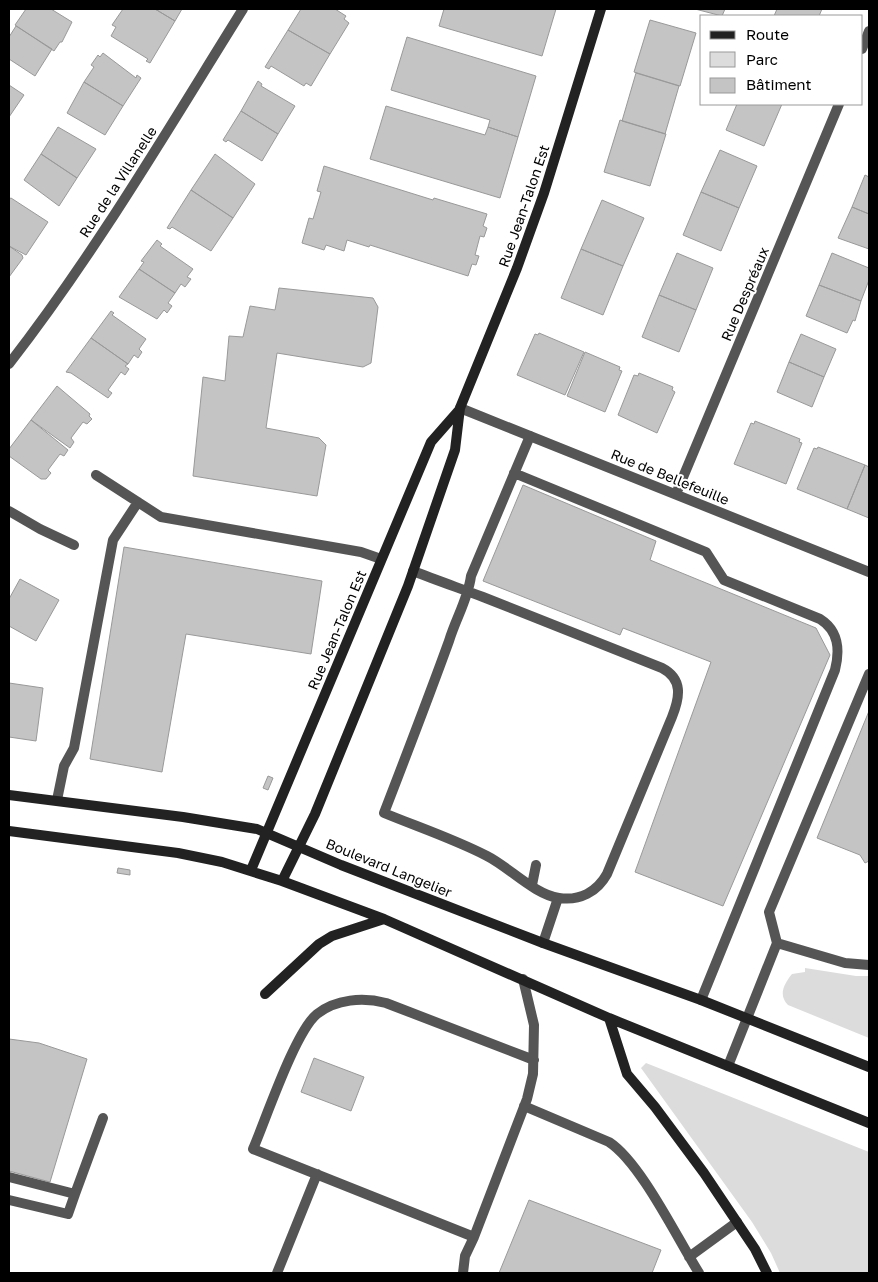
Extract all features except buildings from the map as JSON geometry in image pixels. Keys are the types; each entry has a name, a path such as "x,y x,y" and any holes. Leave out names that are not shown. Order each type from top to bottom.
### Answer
{"main road":[{"name":"Rue Jean-Talon Est","path":"282,880 319,805 413,571 455,450 460,408 514,275 544,193 600,9"},
{"name":"Rue Jean-Talon Est","path":"251,870 431,442 460,408"},
{"name":"Boulevard Langelier","path":"9,795 231,824 267,833 342,865 543,943 701,1000 869,1067"},
{"path":"9,831 178,853 251,870 282,880 384,918 523,978 609,1018 869,1123"},
{"path":"265,994 319,944 332,936 384,918"},
{"path":"609,1018 628,1074 669,1125 737,1222 767,1273"}],"street":[{"name":"Rue de la Villanelle","path":"9,364 72,277 124,200 243,9"},
{"path":"865,46 869,31"},
{"name":"Rue Despréaux","path":"676,494 839,105"},
{"name":"Rue de Bellefeuille","path":"460,408 869,572"},
{"path":"413,571 469,592 662,668 670,673 678,688 678,703 602,882 588,894 579,898 558,898 532,885 488,857 384,813 469,592 471,576 530,436"},
{"path":"514,473 706,552 724,580 820,619 832,629 836,638 838,658 835,670 701,1000"},
{"path":"96,475 161,517 361,552 381,559"},
{"path":"57,800 64,766 74,748 112,540 138,502"},
{"path":"9,511 40,529 74,545"},
{"path":"728,1066 777,943 769,912 869,674"},
{"path":"532,885 536,865"},
{"path":"543,943 558,898"},
{"path":"777,943 845,963 869,965"},
{"path":"463,1273 465,1256 524,1106 533,1074 534,1026 523,978"},
{"path":"474,1236 253,1149 298,1041 316,1015 324,1009 348,1001 375,1000 534,1060"},
{"path":"524,1106 619,1148 652,1195 699,1273"},
{"path":"9,1200 68,1214 103,1118"},
{"path":"277,1273 317,1174"},
{"path":"9,1177 76,1194"},
{"path":"689,1257 737,1222"}],"green space":[{"path":"805,968 856,976 869,976 869,1038 788,1005 783,997 783,990 792,974 805,972"},
{"path":"646,1063 869,1152 869,1273 780,1273 771,1253 752,1222 641,1068"}]}
